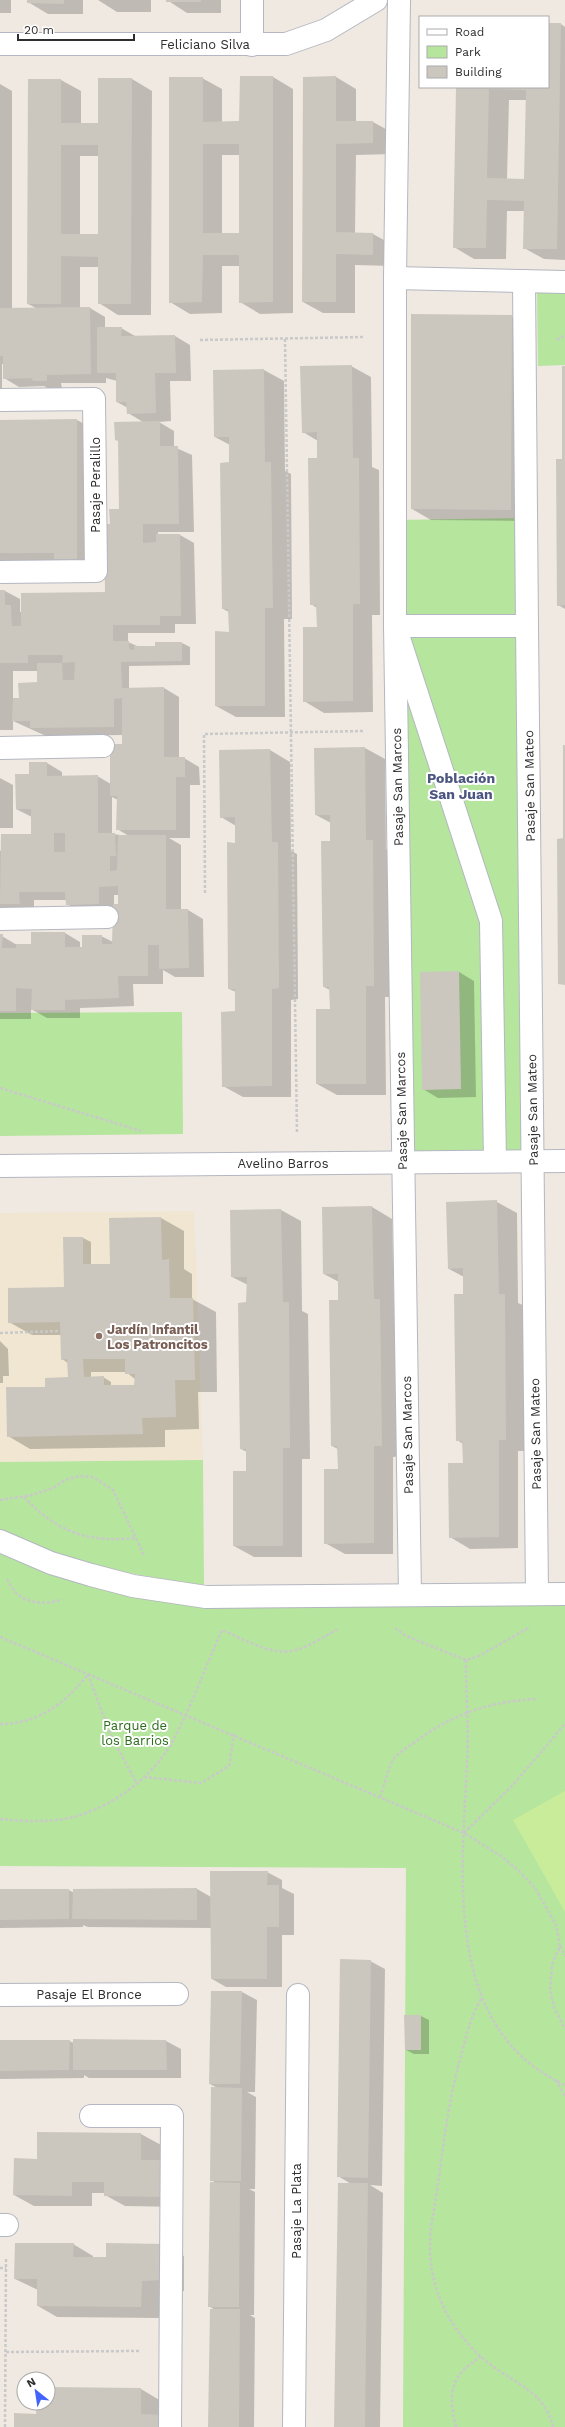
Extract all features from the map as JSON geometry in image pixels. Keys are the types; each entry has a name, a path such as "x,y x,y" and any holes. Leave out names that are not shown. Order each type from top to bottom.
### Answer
{"street":[{"path":"252,0 252,45"},
{"name":"Feliciano Silva","path":"0,44 286,44 310,37 326,30 376,0"},
{"name":"Pasaje San Marcos","path":"399,0 395,278 395,626 402,1163 410,1595"},
{"path":"395,278 565,282"},
{"name":"Pasaje San Mateo","path":"524,281 537,1594"},
{"name":"Pasaje Peralillo","path":"0,400 94,399 96,571 0,572"},
{"path":"495,1162 491,921 395,626 527,626"},
{"path":"0,748 103,746"},
{"path":"0,919 107,916"},
{"name":"Avelino Barros","path":"0,1166 565,1161"},
{"path":"0,1541 51,1563 85,1573 169,1592 206,1597 565,1594"},
{"name":"Pasaje El Bronce","path":"0,1994 177,1994"},
{"name":"Pasaje La Plata","path":"294,2427 298,1995"},
{"path":"91,2116 172,2116 170,2427"}],"path":[{"path":"200,340 395,337"},
{"path":"285,339 298,1163"},
{"path":"205,893 204,734 396,730"},
{"path":"0,1088 145,1132"},
{"path":"0,1333 60,1331"},
{"path":"0,1500 24,1497 54,1488 65,1480 79,1476 93,1477 113,1490 135,1538 151,1567 169,1592"},
{"path":"24,1497 38,1512 54,1524 73,1533 93,1538 114,1540 135,1538"},
{"path":"388,1624 406,1636 466,1660 527,1630 532,1624"},
{"path":"0,1819 30,1822 59,1820 86,1812 113,1800 137,1784 157,1763 173,1740 222,1630 275,1651 286,1652 298,1650 344,1626"},
{"path":"0,1637 234,1734 464,1833 501,1856 535,1888 556,1925 560,1946 565,1956"},
{"path":"466,1660 467,1756 462,1895 466,1932 482,1999 487,2011 506,2038 535,2066 565,2085"},
{"path":"0,1724 27,1721 45,1714 62,1703 88,1674"},
{"path":"88,1674 110,1734 137,1784"},
{"path":"380,1797 394,1757 428,1732 466,1713 503,1702 536,1699"},
{"path":"464,1833 512,1786 565,1724"},
{"path":"143,1777 201,1783 229,1766 234,1734"},
{"path":"560,1946 552,1965 550,1990 554,2007 565,2029"},
{"path":"482,1999 472,2014 454,2080 442,2146 431,2225 430,2252 434,2278 443,2306 457,2330 482,2357 535,2394 544,2405 553,2427"},
{"path":"556,2080 565,2096"},
{"path":"3,2225 6,2268 5,2427"},
{"path":"0,2268 6,2268"},
{"path":"6,2352 171,2351"},
{"path":"456,2427 451,2407 452,2393 456,2380 462,2370 482,2357"}],"shaded area":[{"name":"Jardín Infantil Los Patroncitos","path":"194,1211 203,1460 0,1462 0,1213"}],"green space":[{"path":"537,293 565,293 565,365 538,366"},
{"path":"526,518 533,1161 402,1163 394,520"},
{"path":"182,1012 183,1134 0,1136 0,1013"},
{"path":"203,1460 204,1585 126,1572 74,1559 24,1541 0,1529 0,1462"},
{"name":"Parque de los Barrios","path":"0,1551 95,1586 565,1604 565,2427 403,2427 406,1868 0,1866"},
{"path":"565,1791 565,1912 513,1820"}],"building":[{"path":"27,0 64,0 64,4 27,3"},
{"path":"166,0 201,0 201,2 166,2"},
{"path":"549,23 561,23 557,249 523,249 524,201 487,200 486,248 453,248 456,88 549,88","holes":["489,89 526,90 524,179 487,178"]},
{"path":"240,76 273,76 273,302 239,303 239,255 203,255 202,302 169,303 169,77 203,77 203,122 239,121","holes":["203,144 239,144 239,233 203,233"]},
{"path":"336,76 336,121 373,121 373,143 336,144 336,232 373,233 373,255 336,254 336,302 302,302 303,77"},
{"path":"98,78 132,78 131,304 98,304 98,257 61,256 61,304 27,304 28,79 61,79 61,123 98,123","holes":["61,145 98,145 98,234 61,234"]},
{"path":"90,307 91,374 47,375 47,381 33,381 31,378 3,379 3,356 0,356 0,308"},
{"path":"411,314 512,315 511,510 411,509"},
{"path":"97,327 122,327 121,336 175,335 176,373 155,373 156,413 127,414 126,402 116,402 116,373 97,373"},
{"path":"352,365 353,458 359,458 360,604 353,604 353,701 303,702 303,627 317,627 316,605 310,605 308,458 317,458 317,432 302,433 300,366"},
{"path":"562,366 565,366 565,605 557,606 556,459 562,459"},
{"path":"264,369 265,462 271,462 273,608 265,608 265,706 215,706 215,631 229,632 228,609 222,609 220,463 229,462 229,437 214,437 213,370"},
{"path":"77,419 77,559 54,559 54,553 0,553 0,420"},
{"path":"160,421 160,446 178,446 179,524 143,524 143,543 156,542 156,534 180,534 181,616 160,616 160,625 113,625 113,641 129,641 129,649 134,650 134,646 155,646 155,642 182,642 182,661 121,662 122,688 164,687 164,757 185,757 185,777 176,777 176,830 116,830 117,796 110,796 110,744 122,744 122,698 114,699 114,727 30,728 30,721 12,721 13,698 19,698 18,683 37,682 37,663 62,663 63,655 28,655 28,663 0,663 0,590 5,590 5,605 11,605 12,626 21,626 21,593 105,592 104,524 110,524 109,509 119,509 118,441 115,440 114,422","holes":["75,662 74,680 63,680 62,663"]},
{"path":"563,745 565,745 565,985 558,984 557,839 563,838"},
{"path":"365,747 366,840 373,840 374,986 366,986 366,1084 316,1084 316,1009 330,1009 329,987 323,987 321,841 330,841 330,815 315,815 314,748"},
{"path":"270,749 272,842 278,842 279,988 272,989 272,1086 222,1087 221,1012 235,1011 235,989 228,989 227,842 235,843 235,817 220,818 219,750"},
{"path":"29,762 47,762 47,776 98,775 98,833 115,833 116,856 110,856 110,871 117,870 118,835 166,835 166,909 188,909 189,968 159,969 159,945 148,945 148,976 118,976 119,998 65,1000 65,1010 31,1010 32,989 16,988 16,1011 0,1011 0,934 3,934 2,948 16,948 16,944 31,944 31,932 65,932 65,947 82,947 82,935 102,935 102,944 112,944 113,904 118,904 118,886 99,887 99,904 66,905 65,892 19,892 20,904 0,904 1,834 31,834 31,809 16,809 15,774 29,774","holes":["54,833 65,833 65,852 54,852"]},
{"path":"459,971 461,1089 422,1090 420,972"},
{"path":"497,1200 499,1294 505,1294 506,1440 499,1440 499,1537 449,1538 448,1463 463,1463 462,1441 456,1441 454,1294 463,1294 463,1268 448,1269 446,1202"},
{"path":"372,1206 374,1299 380,1299 382,1446 374,1446 374,1543 324,1544 324,1469 338,1469 337,1446 331,1446 329,1300 338,1300 338,1274 323,1274 322,1207"},
{"path":"281,1209 283,1302 289,1302 290,1448 283,1448 283,1546 233,1546 233,1471 246,1471 246,1449 240,1449 238,1303 246,1302 247,1277 231,1277 230,1210"},
{"path":"161,1217 162,1260 169,1259 170,1298 193,1298 195,1380 175,1380 176,1417 142,1418 143,1434 7,1437 6,1387 45,1387 45,1378 68,1377 67,1359 61,1360 60,1322 8,1323 8,1288 64,1287 63,1237 83,1237 83,1264 110,1264 109,1218","holes":["83,1359 125,1359 125,1374 135,1374 134,1385 104,1385 104,1376 84,1377"]},
{"path":"210,1871 268,1871 267,1885 279,1885 279,1927 267,1927 267,1979 211,1979"},
{"path":"197,1888 197,1920 72,1919 73,1889"},
{"path":"0,1889 69,1889 69,1919 0,1920"},
{"path":"340,1959 371,1960 368,2178 337,2177"},
{"path":"211,1991 242,1991 240,2084 209,2084"},
{"path":"404,2015 421,2015 421,2050 405,2050"},
{"path":"73,2039 166,2040 167,2070 73,2070"},
{"path":"0,2040 70,2040 69,2070 0,2071"},
{"path":"211,2087 242,2088 241,2181 210,2181"},
{"path":"37,2132 141,2133 141,2160 164,2160 163,2197 104,2196 104,2182 72,2182 72,2196 13,2195 14,2158 37,2159"},
{"path":"210,2182 240,2183 239,2307 208,2307"},
{"path":"338,2183 368,2183 365,2427 334,2427"},
{"path":"15,2243 74,2243 73,2257 106,2257 106,2243 165,2244 164,2280 142,2281 141,2307 37,2306 37,2279 14,2279"},
{"path":"210,2309 240,2309 239,2427 208,2427"},
{"path":"56,2387 141,2388 141,2414 164,2415 163,2427 14,2427 14,2413 36,2414 36,2411 56,2411"}],"place":[{"name":"Jardín Infantil Los Patroncitos","path":"99,1336"}],"district":[{"name":"Población San Juan","path":"461,786"}]}
